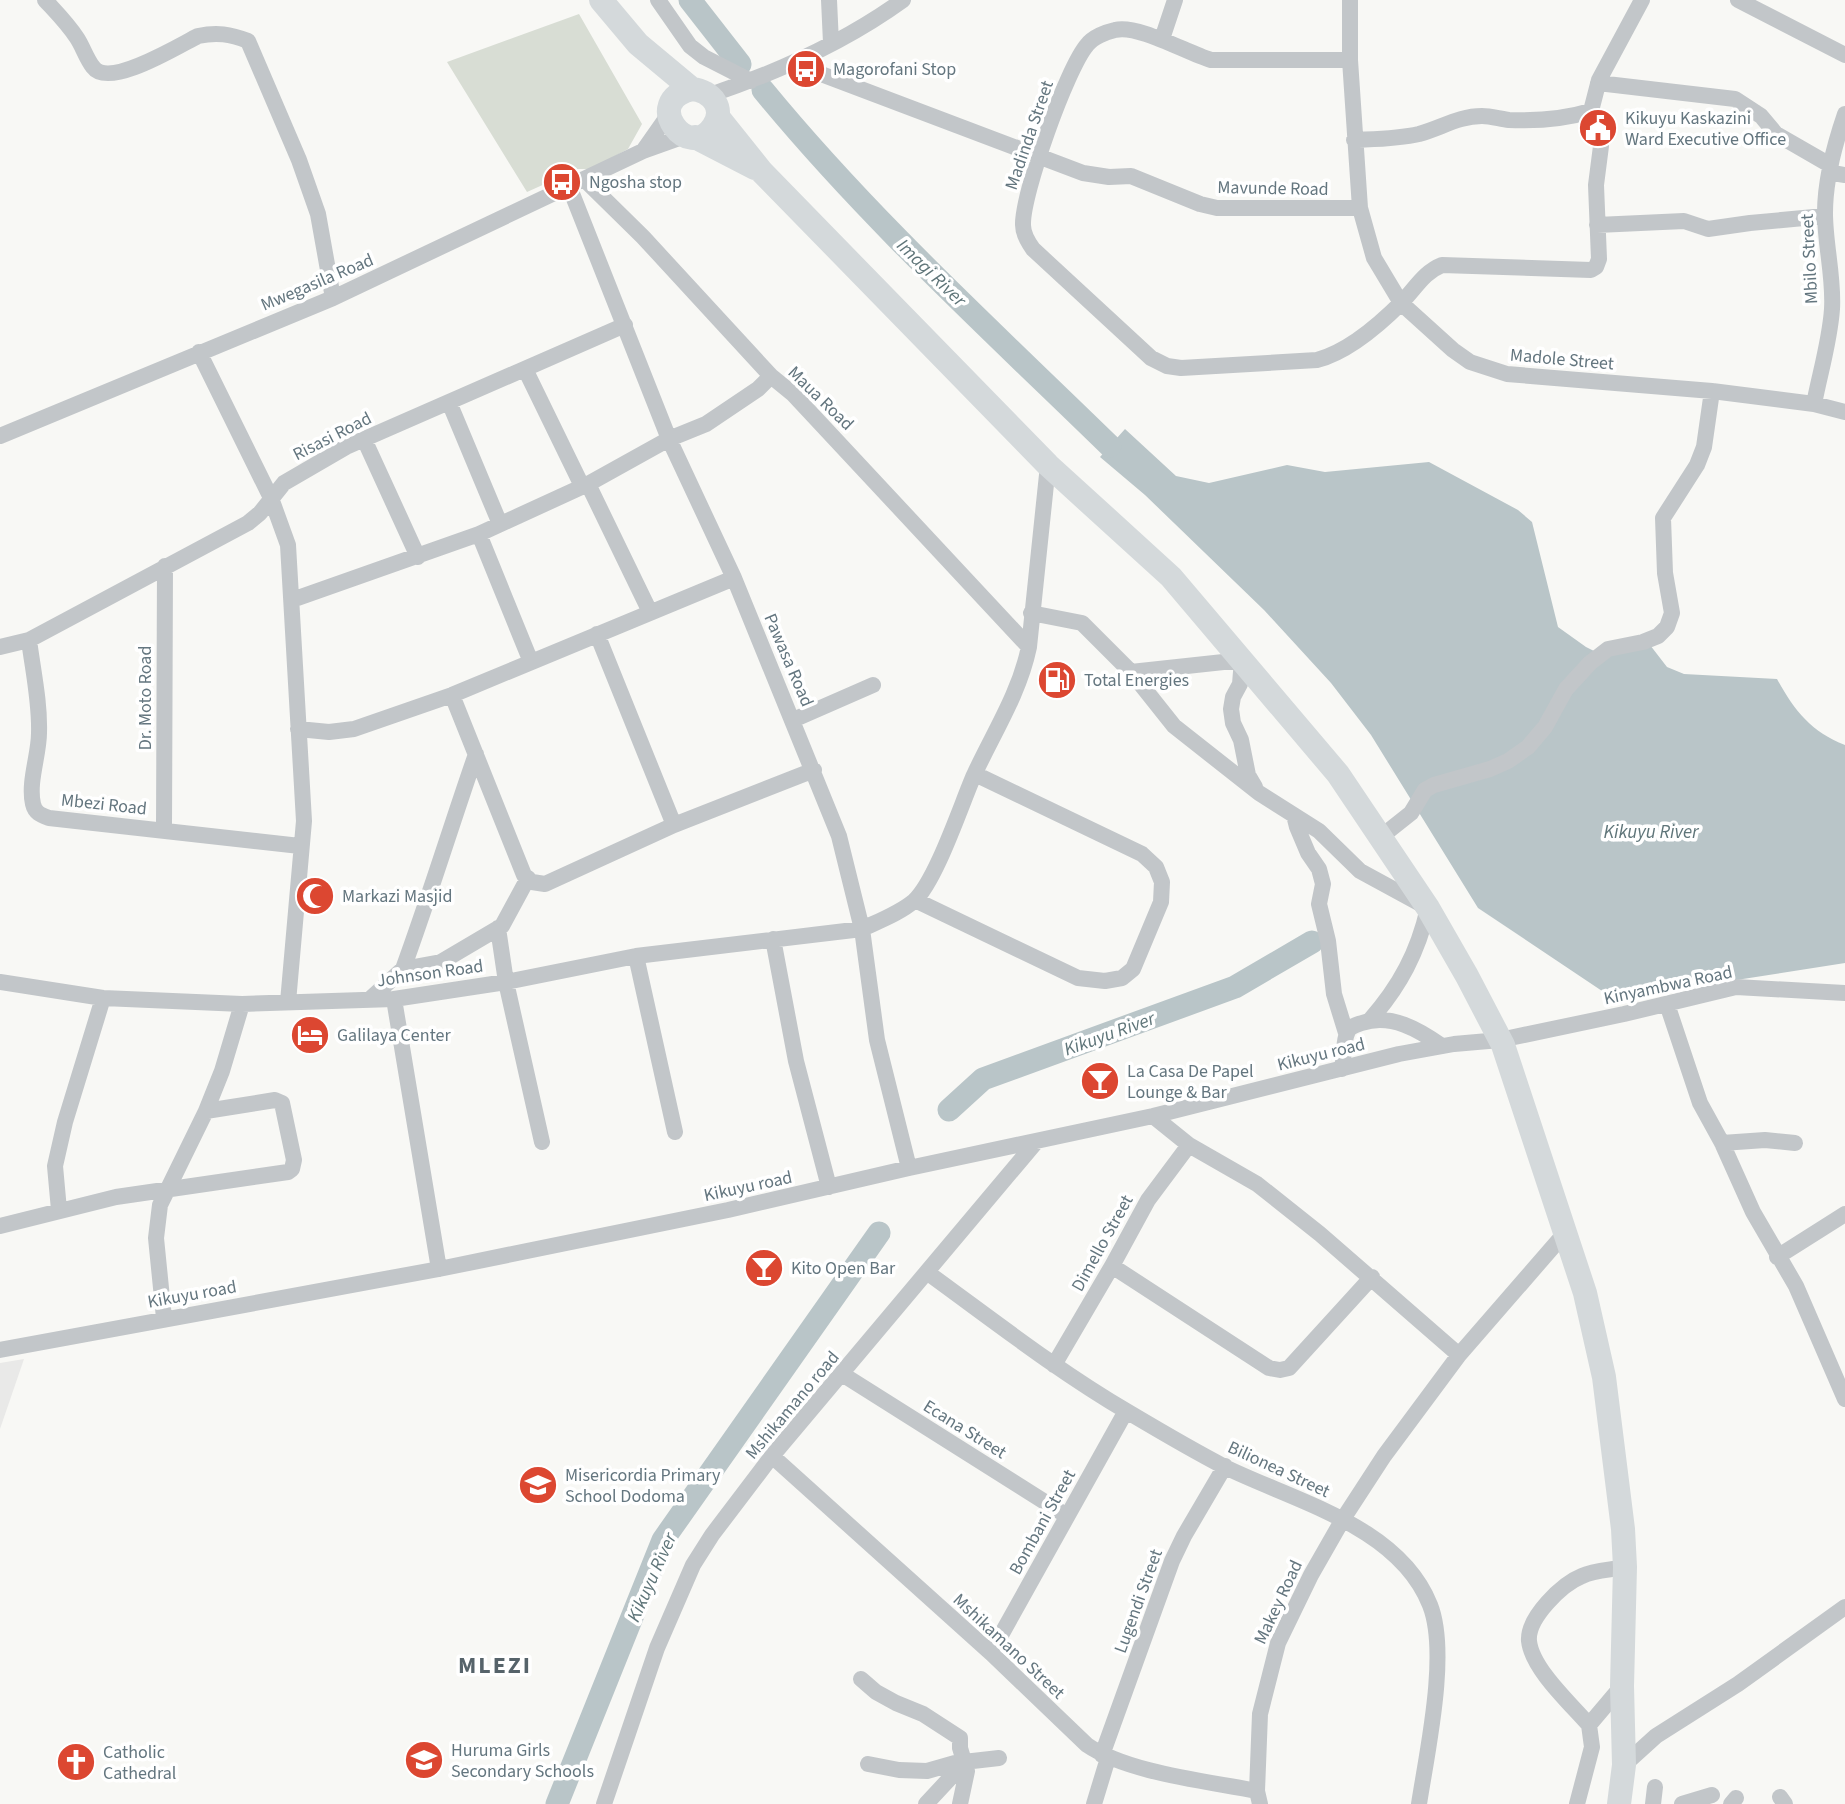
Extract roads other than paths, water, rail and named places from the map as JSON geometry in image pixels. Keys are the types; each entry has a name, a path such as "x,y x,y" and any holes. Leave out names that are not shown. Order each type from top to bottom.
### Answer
{"highway":[{"path":"608,8 638,44 710,103 762,172 1048,466 1171,578 1338,774 1428,908 1500,1040 1585,1293 1604,1377 1623,1529 1625,1567 1622,1686 1624,1765 1619,1804"},
{"path":"638,44 670,110 671,124 677,131 762,172"},
{"path":"670,110 676,97 683,91 710,103"},
{"path":"690,137 710,131 710,103"}],"street":[{"path":"45,0 78,39 93,68 100,74 125,72 198,36 210,33 227,33 248,41 299,160 318,214 333,298"},
{"path":"585,0 608,8"},
{"path":"658,0 690,46 704,57 751,81"},
{"path":"829,0 831,43"},
{"path":"710,103 876,20 903,0"},
{"path":"1162,39 1175,0"},
{"name":"Madole Street","path":"1350,0 1350,60 1360,208 1374,258 1401,303 1453,350 1470,362 1507,374 1712,391 1814,404 1845,412"},
{"path":"1642,0 1598,83 1591,111 1601,146 1596,185 1597,225 1684,222 1708,229 1825,216"},
{"path":"1738,0 1845,55"},
{"name":"Madinda Street","path":"1350,60 1211,60 1191,54 1162,39 1118,29 1088,43 1073,66 1039,155 1023,227 1033,249 1151,358 1167,366 1181,368 1317,360 1335,355 1401,303 1431,269 1442,265 1591,270 1597,267 1599,260 1597,225"},
{"name":"Mavunde Road","path":"792,63 1083,173 1108,177 1131,176 1199,204 1217,208 1360,208"},
{"path":"1598,83 1735,99 1760,116 1776,135 1830,165 1833,173 1845,175"},
{"path":"643,151 670,110"},
{"path":"1354,141 1399,138 1423,133 1452,120 1482,116 1533,120 1591,111"},
{"name":"Mbilo Street","path":"1814,404 1838,312 1832,286 1825,216 1830,165 1845,114"},
{"name":"Mwegasila Road","path":"0,436 333,298 643,151 690,137"},
{"name":"Pawasa Road","path":"577,182 625,325 669,439 734,578 839,836 862,929 877,1040 909,1168"},
{"name":"Maua Road","path":"577,182 643,237 1029,647"},
{"name":"Risasi Road","path":"0,647 29,640 248,523 260,513 284,483 364,439 625,325"},
{"path":"199,352 271,498 286,535 304,821 288,1002"},
{"path":"525,369 650,612"},
{"path":"292,600 480,534 585,485 669,439 706,424 758,389 771,376"},
{"path":"1382,836 1411,813 1425,790 1490,769 1528,747 1545,727 1566,689 1590,663 1608,649 1643,642 1658,636 1667,626 1671,613 1665,573 1663,518 1697,465 1704,447 1712,391"},
{"path":"449,402 500,524"},
{"path":"364,439 418,557"},
{"path":"862,929 915,900 940,856 975,774 1018,685 1029,647 1048,466"},
{"path":"480,534 531,662"},
{"name":"Dr. Moto Road","path":"164,830 165,566"},
{"path":"298,729 329,732 354,729 452,695 734,578"},
{"path":"1031,613 1082,623 1130,672 1174,726 1259,793 1319,831 1360,870 1428,908 1415,952 1404,977 1370,1020"},
{"path":"597,634 674,825"},
{"name":"Mbezi Road","path":"29,640 39,711 33,807 39,814 48,818 300,846"},
{"path":"1130,672 1242,660 1240,684 1233,697 1231,709 1248,775 1259,793"},
{"path":"793,720 873,685"},
{"path":"452,695 524,875 532,881 545,884 674,825 814,770"},
{"path":"369,1000 403,969 476,754"},
{"path":"915,900 1078,978 1105,981 1122,978 1133,969 1161,902 1163,882 1156,867 1142,854 975,774"},
{"path":"1294,815 1308,853 1319,869 1322,884 1320,904 1335,993 1346,1033 1342,1069"},
{"path":"403,969 442,962 502,926 527,878"},
{"path":"498,928 506,982 542,1142"},
{"name":"Johnson Road","path":"0,982 103,999 242,1004 394,999 506,982 636,956 862,929"},
{"path":"773,939 796,1061 829,1187"},
{"path":"636,956 675,1132"},
{"name":"Kinyambwa Road","path":"1500,1040 1736,987 1845,993"},
{"path":"59,1210 55,1166 65,1122 103,999"},
{"path":"394,999 439,1269"},
{"path":"164,1318 156,1238 160,1205 206,1111 222,1071 242,1004"},
{"path":"1667,1004 1700,1103 1722,1143 1753,1212 1796,1286 1845,1399"},
{"path":"1346,1033 1352,1027 1370,1020 1401,1022 1424,1033 1442,1046"},
{"name":"Kikuyu road","path":"0,1350 439,1269 728,1210 1036,1142 1442,1046 1500,1040"},
{"path":"0,1226 59,1210 170,1188 288,1172 292,1169 294,1160 282,1103 275,1100 206,1111"},
{"path":"1153,1115 1189,1145 1256,1184 1373,1277 1459,1355"},
{"path":"1722,1143 1765,1140 1795,1143"},
{"name":"Mshikamano road","path":"604,1804 657,1648 693,1565 712,1535 772,1456 1036,1142"},
{"name":"Dimello Street","path":"1054,1365 1148,1200 1189,1145"},
{"path":"1777,1257 1845,1214"},
{"name":"Makey Road","path":"1260,1800 1260,1714 1278,1643 1311,1575 1384,1456 1459,1355 1565,1233"},
{"path":"1112,1266 1269,1368 1280,1370 1289,1368 1373,1277"},
{"name":"Bilionea Street","path":"928,1273 1054,1365 1126,1411 1225,1466 1343,1519 1382,1544 1415,1576 1430,1605 1438,1642 1433,1708 1419,1804"},
{"name":"Ecana Street","path":"842,1374 1067,1516"},
{"name":"Bombani Street","path":"991,1653 1126,1411"},
{"name":"Mshikamano Street","path":"772,1456 991,1653 1087,1745 1105,1757 1126,1764 1260,1800"},
{"name":"Lugendi Street","path":"1094,1804 1105,1757 1172,1561 1225,1466"},
{"path":"1577,1804 1592,1747 1589,1725 1550,1680 1536,1659 1529,1640 1533,1620 1546,1605 1582,1575 1625,1567"},
{"path":"1624,1765 1656,1736 1738,1684 1845,1606"},
{"path":"860,1679 876,1692 923,1714 960,1738 967,1771 960,1804"},
{"path":"1589,1725 1622,1686"},
{"path":"868,1764 899,1770 926,1771 999,1758"},
{"path":"926,1804 965,1762"},
{"path":"1653,1804 1655,1787"},
{"path":"1682,1804 1712,1795"}],"water":[{"name":"Kikuyu River","path":"1125,429 1176,476 1209,483 1287,465 1325,472 1429,462 1518,510 1532,522 1558,627 1586,647 1604,656 1650,645 1667,667 1684,674 1777,679 1790,701 1813,727 1845,745 1845,963 1614,999 1478,908 1371,735 1331,683 1264,610 1145,495 1100,457"}],"waterway":[{"name":"Imagi River","path":"690,0 740,64"},
{"name":"Imagi River","path":"763,90 888,228 1110,446"},
{"name":"Kikuyu River","path":"949,1110 983,1079 1235,987 1312,942"},
{"name":"Kikuyu River","path":"557,1804 663,1540 879,1233"}],"place":[{"name":"Magorofani Stop","path":"806,69"},
{"name":"Kikuyu Kaskazini Ward Executive Office","path":"1598,128"},
{"name":"Ngosha stop","path":"562,182"},
{"name":"Total Energies","path":"1057,680"},
{"name":"Markazi Masjid","path":"315,896"},
{"name":"Galilaya Center","path":"310,1035"},
{"name":"La Casa De Papel Lounge & Bar","path":"1100,1081"},
{"name":"Kito Open Bar","path":"764,1268"},
{"name":"Misericordia Primary School Dodoma","path":"538,1485"},
{"name":"Huruma Girls Secondary Schools","path":"424,1760"},
{"name":"Catholic Cathedral","path":"76,1762"}],"district":[{"name":"MLEZI","path":"495,1665"}]}
